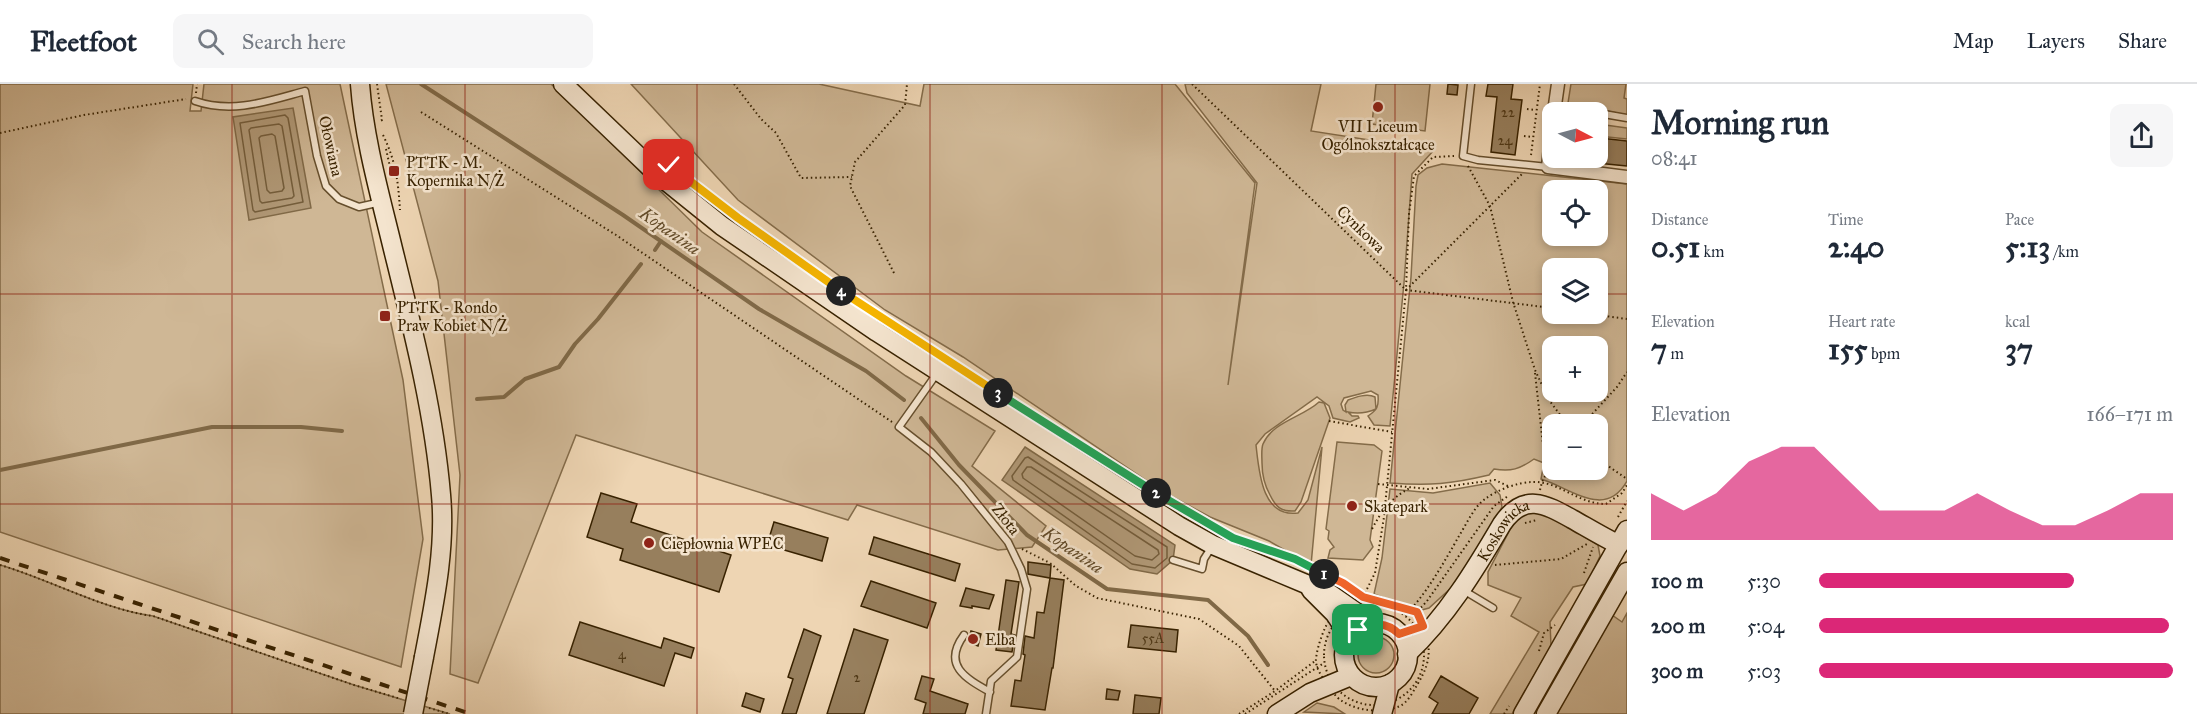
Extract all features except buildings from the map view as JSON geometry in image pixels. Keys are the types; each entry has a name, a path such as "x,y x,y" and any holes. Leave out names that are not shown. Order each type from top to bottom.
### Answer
{"street":[{"path":"360,84 381,202 408,308 432,424 441,497 441,544 437,591 416,707"},
{"path":"563,84 655,172 722,226 935,371 1179,526 1213,545 1305,584 1358,599 1373,624"},
{"path":"1556,102 1558,84"},
{"path":"1556,168 1627,177"},
{"name":"Koskowicka","path":"1417,629 1443,612 1463,590 1502,524 1510,513 1520,506 1540,504 1554,509 1598,534 1623,538"},
{"path":"1516,709 1623,538"},
{"path":"1546,714 1625,578"},
{"path":"1305,584 1338,619 1350,637"},
{"path":"1373,624 1417,629 1403,639 1407,654 1405,669 1399,678 1390,684 1369,687 1359,683 1346,667 1344,657 1346,646 1350,637 1358,630 1373,624"},
{"path":"1277,714 1310,693 1344,657"},
{"path":"1325,675 1352,676"},
{"path":"1376,710 1390,684"},
{"path":"1369,687 1374,695 1376,710"}],"lane":[{"path":"1470,84 1463,156 1478,160 1542,167"},
{"name":"Ołowiana","path":"195,101 222,107 253,105 305,91 317,156 326,186 339,199 359,207 381,202"},
{"path":"1608,115 1627,118"},
{"path":"899,427 933,379 935,371"},
{"name":"Złota","path":"899,427 931,452 961,484 1008,542 1021,569 1027,589 1017,657 991,681 986,714"},
{"path":"1173,560 1202,569 1204,559 1213,545"},
{"path":"1463,590 1493,608"},
{"path":"964,635 956,646 955,664 967,680 990,692"}],"path":[{"path":"734,84 761,119 776,133 801,178 852,177"},
{"path":"894,273 850,186 855,162 905,105 908,84"},
{"name":"Cynkowa","path":"1192,84 1406,290"},
{"path":"1406,290 1530,166 1540,84"},
{"path":"0,133 84,115 183,98 195,101"},
{"path":"1527,109 1537,110"},
{"path":"421,112 616,235 899,427"},
{"path":"1524,136 1533,137"},
{"path":"1543,518 1509,528 1487,515 1427,601 1417,629 1424,659 1419,676 1401,697 1376,710 1347,698 1325,675 1323,654 1328,635 1338,619 1358,599 1375,573 1379,558 1406,290 1409,214 1414,176 1433,157 1463,156 1490,206 1513,302 1535,370 1549,400 1560,414"},
{"path":"1406,290 1542,306"},
{"path":"1608,316 1627,319"},
{"path":"1535,370 1542,436"},
{"path":"1592,414 1617,387 1627,372"},
{"path":"1329,421 1392,432"},
{"path":"1608,466 1627,479"},
{"path":"1378,484 1410,488 1447,488 1495,480 1510,487"},
{"path":"1540,490 1544,480"},
{"path":"1622,494 1627,485"},
{"path":"1372,529 1385,506 1395,496 1410,488"},
{"path":"1583,576 1598,534"},
{"path":"1477,566 1561,559 1589,543 1580,538"},
{"path":"1008,542 1050,563 1077,586 1096,598 1199,619 1239,646 1275,691"},
{"path":"1264,549 1295,559 1324,573"},
{"path":"0,565 128,612 153,616 416,707 450,714"},
{"path":"1239,714 1316,661 1340,701 1376,710 1401,706 1426,670 1430,653 1417,629 1405,615 1390,607 1358,599"},
{"path":"1358,599 1417,629"},
{"path":"1539,653 1544,633 1556,625"},
{"path":"1245,714 1325,675"},
{"path":"1504,714 1516,709"}],"shaded area":[{"path":"0,84 193,84 190,111 201,111 204,84 340,84 403,380 423,539 401,667 0,532"},
{"path":"386,84 551,84 702,232 906,376 995,431 972,466 1046,526 1032,547 998,550 857,505 848,520 576,435 478,683 450,674 460,475 438,281"},
{"path":"631,84 819,84 920,106 924,84 1175,84 1255,183 1228,385 1257,183 1187,93 1185,84 1321,84 1311,131 1434,150 1412,174 1390,426 1374,425 1368,416 1376,409 1362,413 1348,412 1359,418 1350,422 1333,418 1329,406 1317,397 1265,434 1256,445 1261,480 1265,491 1270,501 1286,513 1298,513 1308,500 1322,447 1311,565 1269,541 1210,517 1162,491 963,357 885,310 738,200","holes":["1371,391 1378,395 1376,409 1375,397 1369,395 1348,400 1345,405 1346,412 1341,404 1344,398"]},
{"path":"1376,84 1430,84 1425,131 1372,124"},
{"path":"1571,84 1626,84 1624,98 1627,99 1627,115 1608,111 1608,102 1568,102"},
{"path":"1608,125 1627,128 1627,139 1608,137"},
{"path":"1442,164 1590,180 1542,180 1542,246 1608,246 1608,182 1627,184 1627,481 1618,492 1608,498 1598,500 1576,494 1544,480 1608,480 1608,414 1542,414 1542,462 1534,459 1515,469 1494,469 1489,475 1440,484 1390,483 1411,277 1418,175 1427,168"},
{"path":"1319,402 1324,403 1330,418 1301,502 1295,511 1283,510 1274,503 1265,484 1262,467 1263,444 1273,430"},
{"name":"Skatepark","path":"1337,442 1374,445 1382,451 1370,540 1373,547 1363,560 1328,558 1330,550 1334,547 1328,539 1329,531 1326,529"},
{"path":"1490,483 1500,495 1502,507 1462,578 1429,608 1418,611 1374,594 1382,558 1390,489 1433,493"},
{"path":"1541,512 1598,545 1600,556 1587,584 1573,587 1550,622 1551,646 1512,714 1490,714 1539,632 1511,616 1521,598 1488,585 1488,572 1514,522 1522,513"},
{"path":"0,565 96,601 153,616 354,685 450,714 0,714"},
{"path":"1627,613 1627,714 1555,714 1612,615 1622,622"},
{"path":"1376,637 1389,642 1394,655 1389,668 1376,673 1363,668 1358,655 1363,642"},
{"path":"1317,703 1334,707 1345,714 1304,712"}],"water":[{"path":"293,108 311,208 249,220 233,117"},
{"path":"1025,447 1175,545 1173,560 1157,574 1130,569 1002,480"}],"waterway":[{"name":"Kopanina","path":"421,84 623,215 759,309 866,371 904,400"},
{"path":"655,250 661,241"},
{"path":"477,399 504,397 525,379 559,367 575,344 598,319 641,264"},
{"name":"Kopanina","path":"921,418 959,465 1027,535 1107,589 1208,600 1248,636 1268,665"},
{"path":"0,470 212,427 301,427 342,431"}],"railway":[{"path":"0,558 471,714"}],"place":[{"name":"VII Liceum Ogólnokształcące","path":"1378,107"},
{"name":"PTTK - M. Kopernika N/Ż","path":"394,171"},
{"name":"PTTK - Rondo Praw Kobiet N/Ż","path":"385,316"},
{"name":"Skatepark","path":"1352,506"},
{"name":"Ciepłownia WPEC","path":"649,543"},
{"name":"Elba","path":"973,639"}],"route":[{"path":"669,165 738,218 870,312 1180,508 1233,538 1295,559 1343,583 1363,597 1417,612 1423,626 1399,634 1388,626 1377,624 1367,625 1358,630"}]}
